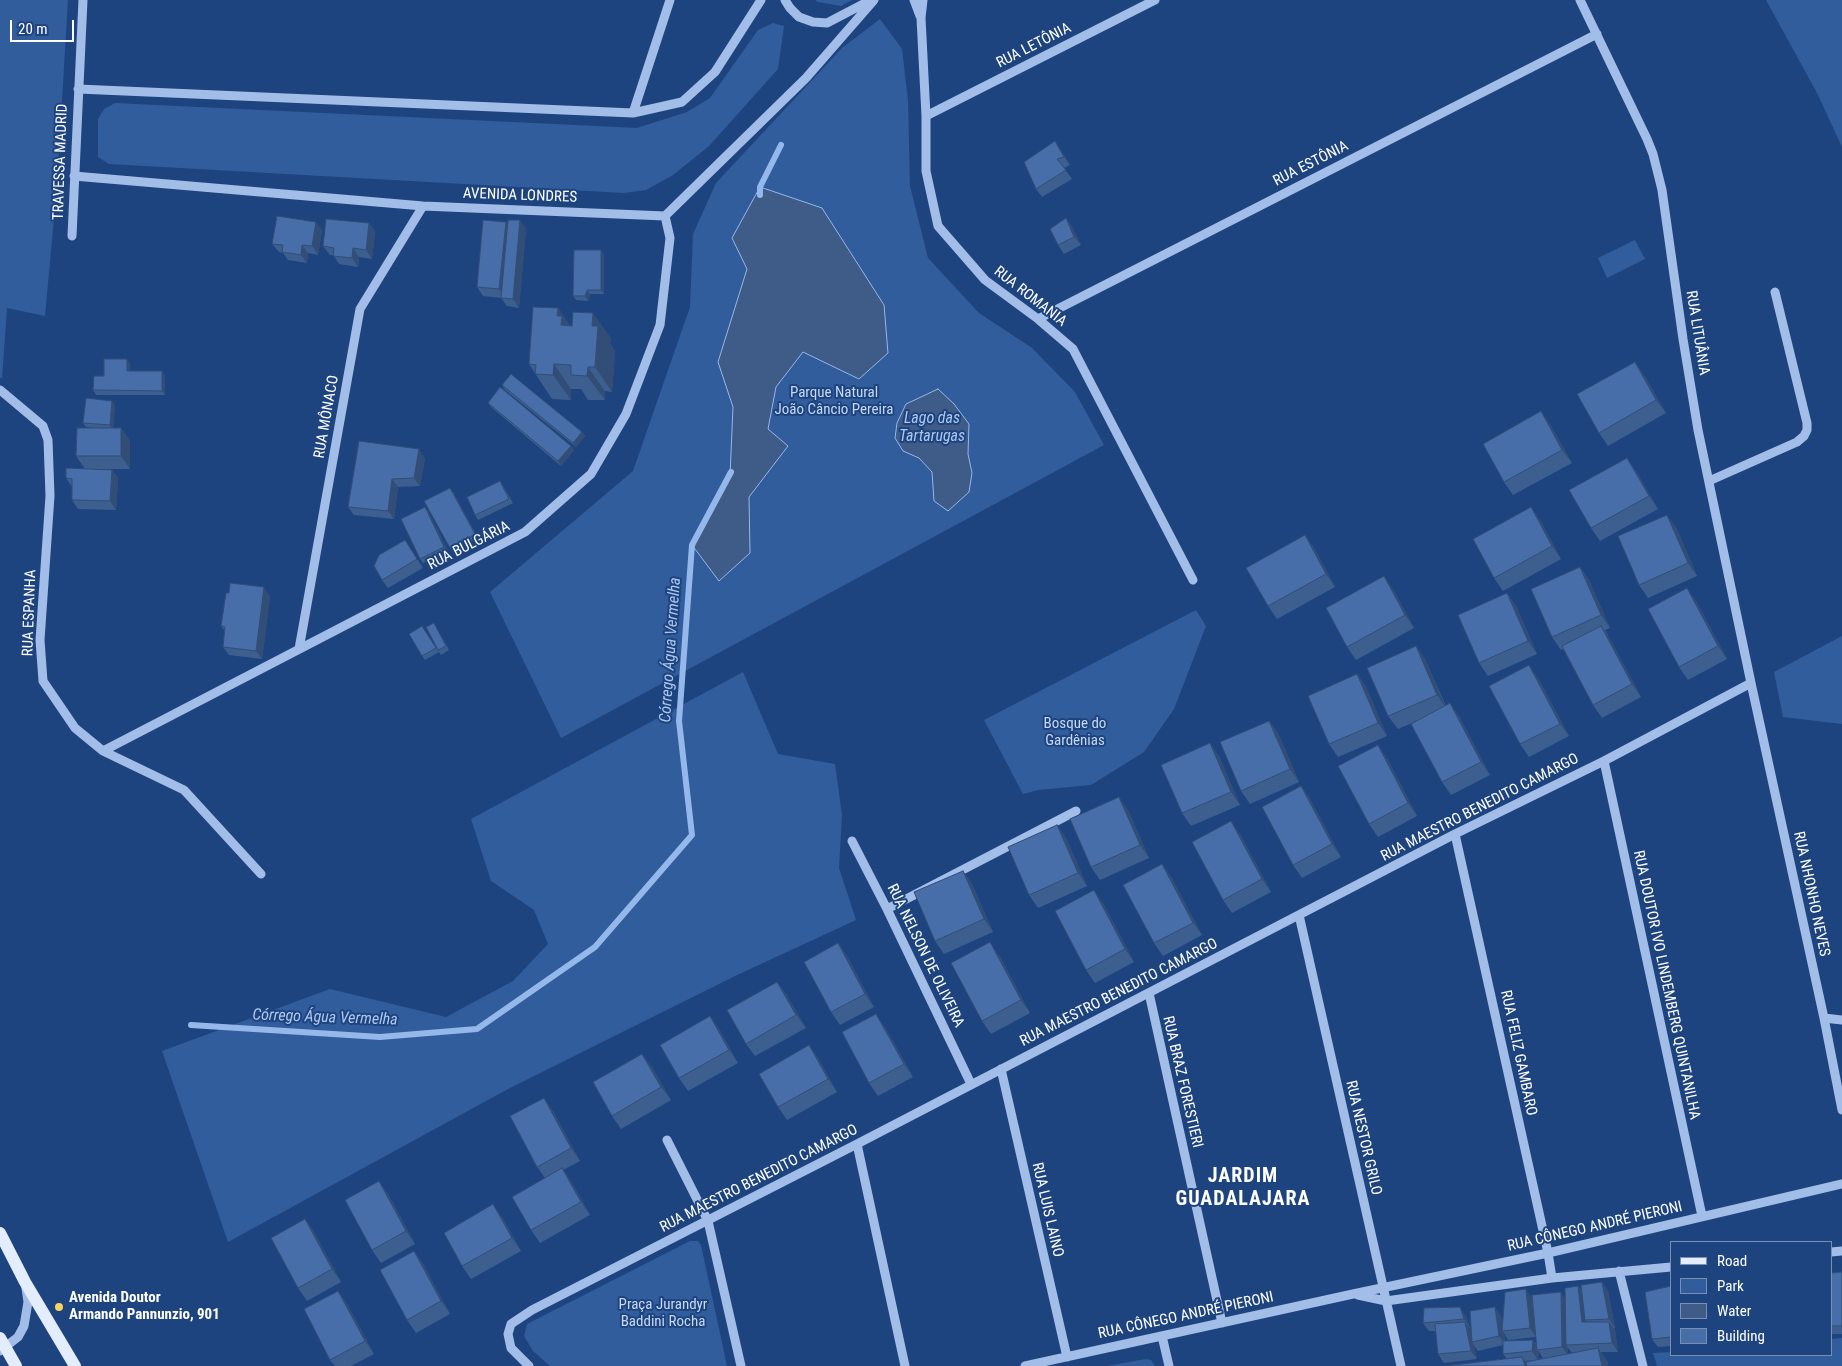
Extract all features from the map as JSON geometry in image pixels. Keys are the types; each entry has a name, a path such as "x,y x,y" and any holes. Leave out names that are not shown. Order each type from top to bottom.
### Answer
{"main road":[{"path":"0,1233 25,1282 76,1366"},
{"path":"2,1346 16,1366"}],"street":[{"name":"TRAVESSA MADRID","path":"72,236 83,0"},
{"path":"633,113 670,0"},
{"path":"78,89 633,113 682,102 715,72 761,0"},
{"path":"785,0 799,17 813,22 827,22 873,0"},
{"path":"665,216 806,78 873,0"},
{"name":"RUA ROMANIA","path":"914,0 921,18"},
{"name":"RUA ROMANIA","path":"923,0 921,18 926,116 926,171 938,226 985,280 1038,319 1073,349 1193,580"},
{"name":"RUA LETÔNIA","path":"926,116 1155,0"},
{"name":"RUA LITUÂNIA","path":"1580,0 1653,154 1662,190 1683,340 1709,481 1750,683"},
{"name":"RUA ESTÔNIA","path":"1038,319 1597,34"},
{"name":"AVENIDA LONDRES","path":"74,176 423,206 665,216"},
{"name":"RUA MÔNACO","path":"298,649 360,309 423,206"},
{"name":"RUA BULGÁRIA","path":"103,750 525,532 591,474 626,414 660,325 670,238 665,216"},
{"path":"1709,481 1797,442 1804,436 1807,430 1807,423 1775,292"},
{"name":"RUA ESPANHA","path":"0,390 43,426 48,440 50,496 40,640 43,681 75,728 103,750 184,790 261,874"},
{"name":"RUA MAESTRO BENEDITO CAMARGO","path":"529,1366 511,1348 508,1334 511,1324 532,1310 1455,834 1604,761 1750,683"},
{"name":"RUA NHONHO NEVES","path":"1750,683 1824,1018 1842,1110"},
{"name":"RUA DOUTOR IVO LINDEMBERG QUINTANILHA","path":"1604,761 1702,1216"},
{"path":"887,909 1076,810"},
{"name":"RUA FELIZ GAMBARO","path":"1455,834 1552,1278"},
{"name":"RUA NELSON DE OLIVEIRA","path":"852,842 887,909 971,1084"},
{"name":"RUA NESTOR GRILO","path":"1300,915 1401,1366"},
{"name":"RUA BRAZ FORESTIERI","path":"1149,993 1222,1323"},
{"path":"1824,1018 1842,1020"},
{"name":"RUA LUIS LAINO","path":"1001,1069 1067,1357"},
{"path":"667,1140 708,1220 741,1366"},
{"path":"857,1144 904,1366"},
{"name":"RUA CÔNEGO ANDRÉ PIERONI","path":"1025,1366 1353,1294 1548,1254 1842,1184"},
{"name":"RUA CÔNEGO ANDRÉ PIERONI","path":"1353,1294 1386,1301 1552,1278 1670,1267"},
{"path":"1619,1272 1643,1366"},
{"path":"2,1346 18,1337 24,1326 28,1302 25,1282"},
{"path":"1162,1336 1168,1366"}],"green space":[{"path":"0,0 68,0 57,185 45,316 7,308 2,379 0,377"},
{"path":"815,0 852,0 841,6"},
{"path":"1766,0 1842,0 1842,147 1817,93"},
{"name":"Parque Natural João Câncio Pereira","path":"880,19 902,49 908,101 910,186 928,258 979,313 1032,348 1075,392 1104,445 561,738 490,592 633,471 690,307 693,234 716,183 842,48"},
{"path":"773,23 784,26 778,69 709,146 673,175 646,190 624,193 109,164 98,157 98,119 104,109 115,103 637,128 687,112 710,98 758,30"},
{"path":"1635,240 1645,259 1607,278 1598,258"},
{"name":"Bosque do Gardênias","path":"1196,610 1206,626 1174,709 1144,752 1091,785 1038,790 1023,794 984,720"},
{"path":"1842,636 1842,724 1783,717 1774,672"},
{"path":"743,672 778,754 835,764 842,815 839,868 856,920 735,976 508,1089 228,1242 162,1051 330,989 446,1017 513,981 548,944 534,910 491,881 471,819"},
{"name":"Praça Jurandyr Baddini Rocha","path":"690,1241 698,1241 701,1245 727,1366 550,1366 533,1351 524,1336 527,1324"},
{"path":"1842,1338 1842,1366 1657,1366 1653,1353 1670,1352 1670,1356 1832,1356 1832,1339"},
{"path":"1146,1359 1151,1360 1155,1366 1107,1366"}],"water":[{"path":"760,187 822,208 884,305 888,353 859,379 803,352 776,387 768,429 788,446 749,497 750,553 719,581 692,545 730,476 733,407 718,362 747,269 732,238"},
{"name":"Lago das Tartarugas","path":"938,389 954,404 969,424 968,454 972,473 969,492 948,511 934,501 932,472 919,458 903,451 895,438 897,423 906,404"}],"building":[{"path":"1055,141 1064,157 1057,159 1066,170 1036,189 1024,162"},
{"path":"277,216 316,222 312,246 302,245 301,255 282,252 283,245 272,244"},
{"path":"1066,218 1074,237 1058,245 1050,229"},
{"path":"326,219 369,223 366,250 353,248 352,258 333,256 334,248 323,246"},
{"path":"483,220 506,222 499,289 477,287"},
{"path":"508,220 520,220 513,299 501,298"},
{"path":"574,250 601,250 601,290 587,290 585,296 573,296"},
{"path":"533,307 558,308 557,316 562,316 561,325 572,326 573,312 593,313 592,326 598,326 595,367 588,367 587,376 571,375 571,365 554,364 553,375 535,374 536,365 529,364"},
{"path":"104,359 127,359 127,371 162,371 162,391 93,390 94,376 104,376"},
{"path":"1635,362 1656,400 1599,433 1577,394"},
{"path":"511,374 582,432 573,443 502,385"},
{"path":"500,387 571,446 558,461 488,403"},
{"path":"86,398 112,401 110,425 83,423"},
{"path":"1541,411 1562,450 1504,482 1483,444"},
{"path":"77,428 121,428 121,456 76,456"},
{"path":"359,441 419,449 414,478 392,479 388,511 348,507"},
{"path":"1627,458 1649,496 1591,528 1569,490"},
{"path":"66,468 112,470 110,501 72,500 72,479 66,478"},
{"path":"500,481 509,499 475,515 467,497"},
{"path":"450,488 475,534 450,548 424,501"},
{"path":"425,507 444,547 420,559 401,519"},
{"path":"1531,507 1552,546 1494,578 1473,539"},
{"path":"1667,515 1688,563 1639,585 1618,536"},
{"path":"1305,535 1326,574 1268,606 1246,568"},
{"path":"405,540 417,559 382,580 374,566 379,555"},
{"path":"1580,567 1601,615 1552,637 1531,589"},
{"path":"1384,576 1405,615 1347,647 1326,608"},
{"path":"230,583 264,587 256,651 223,647 225,627 221,626 226,593 229,593"},
{"path":"1687,588 1718,646 1679,667 1648,609"},
{"path":"1507,593 1528,641 1479,663 1458,615"},
{"path":"434,623 446,646 438,650 426,627"},
{"path":"422,626 436,648 422,656 409,634"},
{"path":"1601,626 1632,684 1593,705 1562,646"},
{"path":"1416,646 1437,695 1388,716 1367,668"},
{"path":"1529,665 1560,724 1520,744 1489,686"},
{"path":"1357,674 1378,723 1329,744 1308,696"},
{"path":"1450,703 1481,762 1442,782 1411,724"},
{"path":"1269,721 1290,769 1241,791 1220,742"},
{"path":"1210,743 1231,792 1182,813 1161,765"},
{"path":"1378,745 1408,803 1369,824 1338,766"},
{"path":"1301,786 1332,844 1293,865 1262,807"},
{"path":"1119,797 1140,845 1091,867 1070,819"},
{"path":"1231,821 1262,879 1223,900 1192,842"},
{"path":"1057,825 1078,873 1029,895 1008,847"},
{"path":"1162,864 1193,923 1154,943 1123,885"},
{"path":"963,871 984,919 935,941 914,892"},
{"path":"1094,890 1125,949 1086,970 1055,911"},
{"path":"990,942 1021,1000 982,1021 951,963"},
{"path":"838,943 865,994 831,1012 804,962"},
{"path":"777,982 796,1015 746,1044 727,1010"},
{"path":"876,1014 904,1064 869,1083 842,1032"},
{"path":"710,1016 729,1050 679,1078 660,1045"},
{"path":"809,1045 828,1079 778,1107 759,1074"},
{"path":"642,1054 661,1087 612,1116 593,1082"},
{"path":"544,1098 571,1148 537,1167 510,1116"},
{"path":"562,1168 581,1202 531,1230 512,1197"},
{"path":"379,1181 406,1231 372,1250 345,1200"},
{"path":"493,1204 512,1238 462,1266 444,1233"},
{"path":"305,1219 332,1269 298,1288 271,1238"},
{"path":"414,1251 441,1301 407,1320 380,1270"},
{"path":"1842,1272 1842,1326 1832,1326 1832,1273"},
{"path":"1602,1282 1609,1319 1585,1320 1581,1285"},
{"path":"1578,1286 1582,1322 1609,1322 1612,1343 1566,1345 1565,1288"},
{"path":"1670,1286 1670,1337 1652,1339 1645,1292"},
{"path":"1526,1289 1530,1328 1502,1331 1505,1292"},
{"path":"338,1291 365,1341 330,1360 304,1309"},
{"path":"1561,1292 1562,1347 1537,1350 1532,1295"},
{"path":"1460,1307 1464,1319 1423,1323 1424,1308"},
{"path":"1495,1307 1499,1336 1472,1342 1470,1311"},
{"path":"1465,1322 1471,1351 1438,1354 1435,1324"},
{"path":"1533,1340 1532,1351 1503,1354 1503,1341"},
{"path":"1598,1348 1602,1366 1527,1366 1526,1362"},
{"path":"1522,1357 1525,1366 1445,1366"}],"waterway":[{"name":"Córrego Água Vermelha","path":"760,195 760,187 781,145"},
{"name":"Córrego Água Vermelha","path":"191,1025 380,1037 477,1029 595,947 692,835 679,721 692,545 731,472"}],"place":[{"name":"Avenida Doutor Armando Pannunzio, 901","path":"59,1307"}],"district":[{"name":"JARDIM GUADALAJARA","path":"1243,1188"}]}
